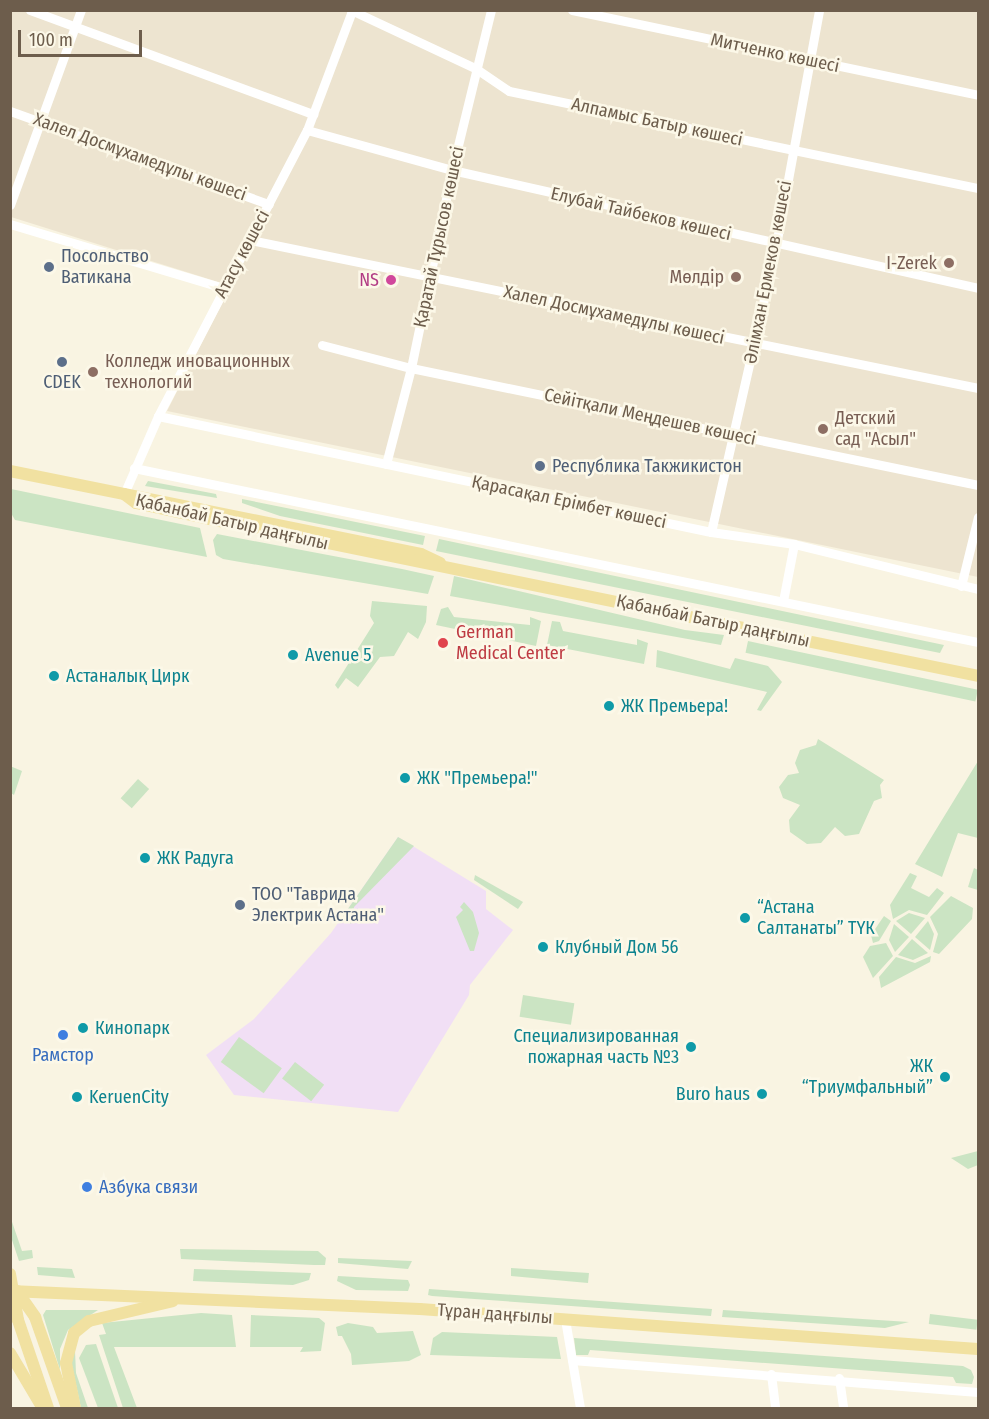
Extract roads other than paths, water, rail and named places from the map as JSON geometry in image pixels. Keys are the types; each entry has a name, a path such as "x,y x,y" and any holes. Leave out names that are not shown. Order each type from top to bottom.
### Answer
{"main road":[{"name":"Қабанбай Батыр даңғылы","path":"10,471 124,494 136,503 419,564 447,566 978,676"},
{"path":"10,1274 18,1320 48,1408"},
{"path":"13,1291 35,1317 67,1408"},
{"name":"Тұран даңғылы","path":"13,1291 186,1297 565,1319 978,1349"},
{"path":"75,1408 66,1363 67,1348 80,1326 186,1297"},
{"path":"10,1353 43,1408"}],"street":[{"path":"30,10 75,29 314,114"},
{"path":"10,205 43,123 81,10"},
{"name":"Қаратай Тұрысов көшесі","path":"386,464 411,368 452,170 475,68 491,10"},
{"name":"Митченко көшесі","path":"572,10 978,95"},
{"name":"Әлімхан Ермеков көшесі","path":"711,532 776,245 819,10"},
{"name":"Алпамыс Батыр көшесі","path":"352,11 475,68 509,91 978,188"},
{"name":"Атасу көшесі","path":"124,494 158,416 307,130 352,11"},
{"name":"Халел Досмұхамедұлы көшесі","path":"10,111 269,204"},
{"name":"Елубай Тайбеков көшесі","path":"307,130 452,170 776,245 978,288"},
{"path":"10,224 223,288"},
{"name":"Халел Досмұхамедұлы көшесі","path":"250,240 978,388"},
{"name":"Сейітқали Меңдешев көшесі","path":"322,345 411,368 978,485"},
{"name":"Қарасақал Ерімбет көшесі","path":"158,416 711,532 794,544 978,590"},
{"path":"134,468 978,642"},
{"path":"961,586 978,517"},
{"path":"783,601 794,544"},
{"path":"565,1319 580,1408"},
{"path":"572,1360 839,1378 978,1392"},
{"path":"771,1374 775,1408"},
{"path":"839,1378 843,1408"}],"place":[{"name":"I-Zerek","path":"949,263"},
{"name":"Посольство Ватикана","path":"49,267"},
{"name":"Мөлдір","path":"736,277"},
{"name":"NS","path":"391,280"},
{"name":"CDEK","path":"62,362"},
{"name":"Колледж иновационных технологий","path":"93,372"},
{"name":"Детский сад \"Асыл\"","path":"823,429"},
{"name":"Республика Такжикистон","path":"540,466"},
{"name":"German Medical Center","path":"443,643"},
{"name":"Avenue 5","path":"293,655"},
{"name":"Астаналық Цирк","path":"54,676"},
{"name":"ЖК Премьера!","path":"609,706"},
{"name":"ЖК \"Премьера!\"","path":"405,778"},
{"name":"ЖК Радуга","path":"145,858"},
{"name":"ТОО \"Таврида Электрик Астана\"","path":"240,905"},
{"name":"“Астана Салтанаты” ТҮК","path":"745,918"},
{"name":"Клубный Дом 56","path":"543,947"},
{"name":"Кинопарк","path":"83,1028"},
{"name":"Рамстор","path":"63,1035"},
{"name":"Специализированная пожарная часть №3","path":"691,1047"},
{"name":"ЖК “Триумфальный”","path":"945,1077"},
{"name":"Buro haus","path":"762,1094"},
{"name":"KeruenCity","path":"77,1097"},
{"name":"Азбука связи","path":"87,1187"}]}
